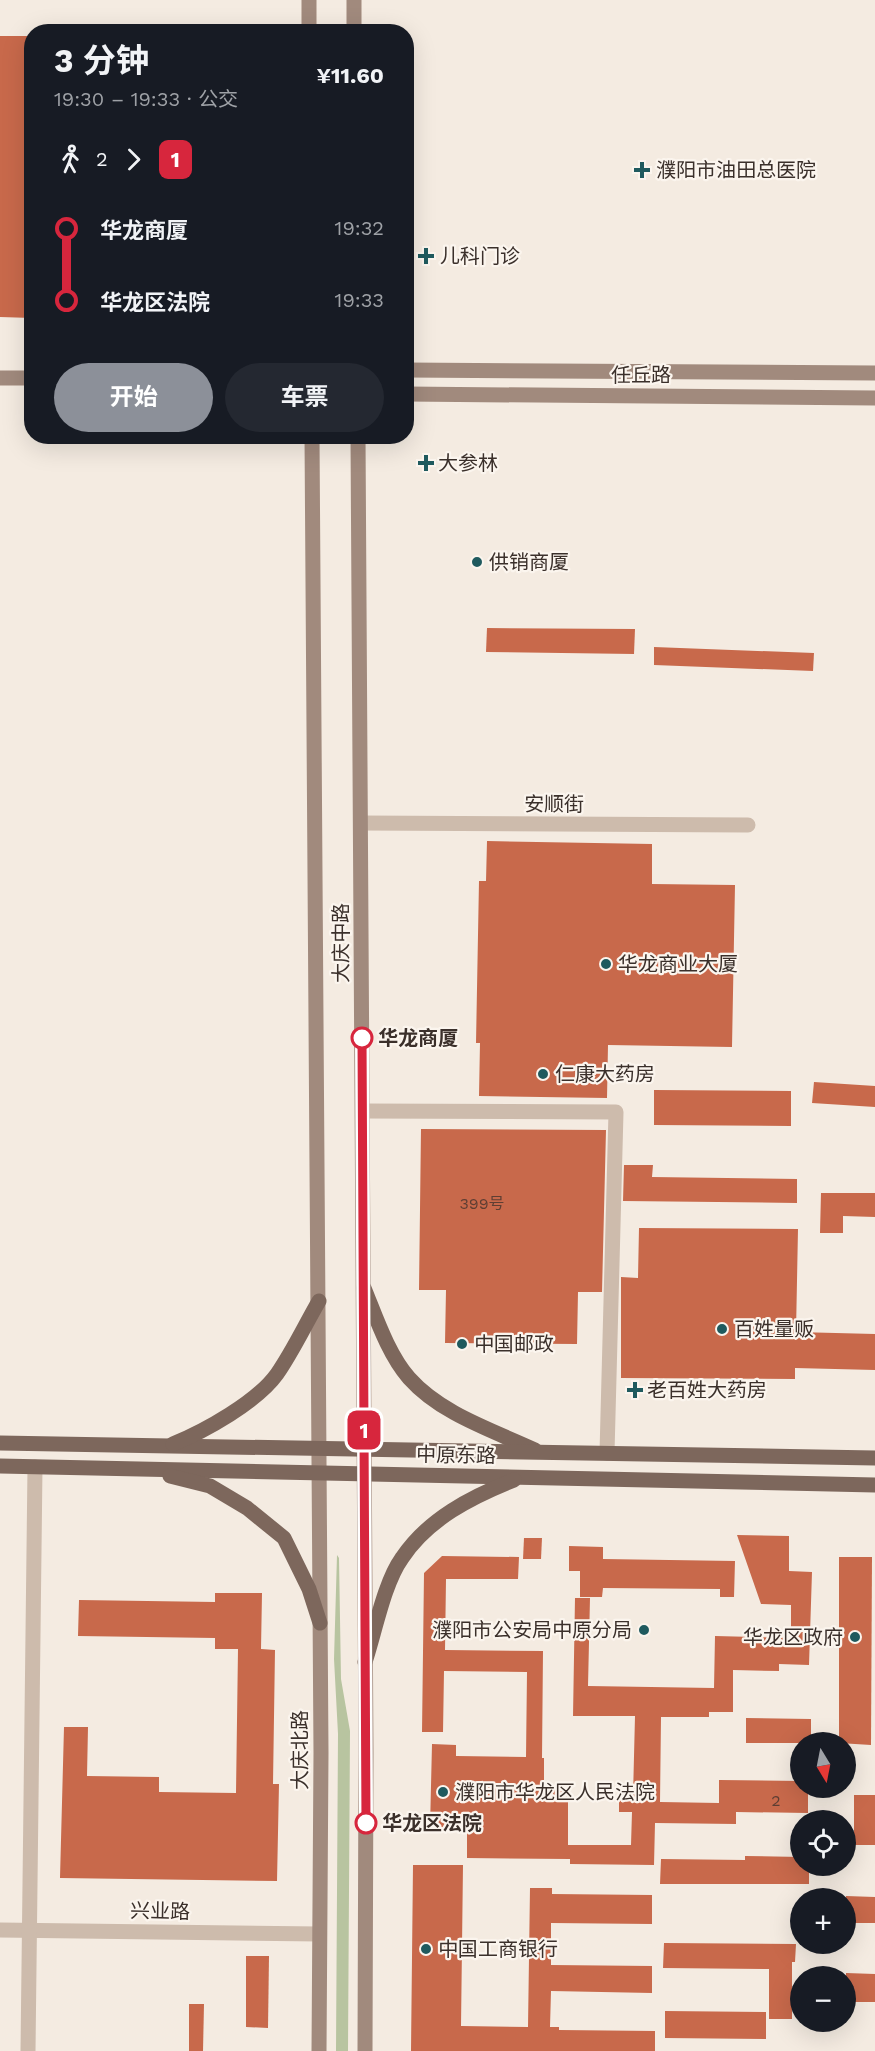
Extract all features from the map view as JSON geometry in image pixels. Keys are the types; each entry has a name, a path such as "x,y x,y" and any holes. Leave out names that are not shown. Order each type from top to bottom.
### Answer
{"main road":[{"path":"309,0 309,24"},
{"path":"354,0 354,24"},
{"name":"任丘路","path":"414,370 875,373"},
{"path":"0,378 24,378"},
{"name":"任丘路","path":"414,394 875,398"},
{"name":"大庆中路","path":"312,444 320,1448"},
{"name":"大庆中路","path":"358,444 364,1449"},
{"path":"363,1288 387,1344 408,1377 438,1404 541,1452"},
{"path":"167,1446 195,1434 257,1395 276,1375 319,1301"},
{"name":"中原东路","path":"0,1443 875,1458"},
{"name":"大庆北路","path":"320,1448 320,2051"},
{"path":"364,1449 365,2051"},
{"name":"中原东路","path":"0,1466 875,1485"},
{"path":"141,1469 210,1486 247,1508 284,1538 309,1589 320,1623"},
{"path":"365,1662 388,1587 401,1558 437,1520 464,1503 519,1478"}],"street":[{"name":"安顺街","path":"360,823 747,825"},
{"path":"363,1111 616,1112 607,1453"},
{"path":"28,2051 35,1467"},
{"name":"兴业路","path":"0,1930 319,1934"}],"green space":[{"path":"337,1555 339,1558 341,1679 350,1731 348,2051 336,2051 338,1734 334,1659"}],"building":[{"path":"0,36 24,36 24,318 0,317"},
{"path":"487,628 635,629 634,654 486,652"},
{"path":"654,647 814,653 813,671 654,665"},
{"name":"华龙商业大厦","path":"487,841 652,844 652,884 735,885 732,1047 608,1045 607,1098 479,1096 480,1043 476,1043 479,881 486,881"},
{"path":"814,1082 875,1086 875,1107 812,1103"},
{"path":"654,1090 791,1091 791,1126 654,1125"},
{"path":"421,1129 606,1130 602,1292 578,1292 577,1344 445,1343 446,1290 419,1290"},
{"path":"624,1165 653,1165 652,1177 797,1179 797,1203 623,1201"},
{"path":"821,1193 875,1193 875,1217 843,1216 843,1233 820,1233"},
{"path":"639,1228 798,1229 796,1332 875,1334 875,1370 795,1368 795,1379 621,1378 621,1277 638,1278"},
{"path":"737,1535 789,1536 789,1571 812,1572 809,1665 779,1664 779,1671 733,1670 733,1712 709,1712 709,1717 661,1717 660,1802 719,1803 719,1780 790,1781 790,1798 808,1798 808,1810 790,1810 790,1813 736,1812 736,1824 655,1823 654,1865 570,1864 570,1859 467,1858 467,1829 430,1828 432,1744 456,1745 456,1756 526,1757 527,1672 444,1671 443,1732 422,1732 424,1573 442,1556 519,1557 518,1579 446,1579 445,1650 543,1651 544,1786 568,1787 568,1845 631,1845 632,1812 619,1812 619,1797 633,1797 635,1716 573,1716 575,1598 590,1598 588,1686 714,1688 715,1636 791,1638 791,1605 761,1604"},
{"path":"524,1538 542,1538 541,1559 523,1559"},
{"path":"569,1546 603,1547 603,1559 735,1561 734,1597 720,1597 720,1589 603,1588 602,1597 580,1597 580,1571 569,1571"},
{"path":"839,1557 872,1557 871,1745 856,1744 856,1732 839,1732"},
{"path":"215,1593 262,1593 261,1649 275,1650 273,1784 279,1784 277,1881 60,1878 64,1727 88,1727 87,1776 159,1777 159,1792 236,1793 238,1649 215,1649 215,1638 78,1636 79,1600 215,1602"},
{"path":"746,1718 811,1719 811,1732 790,1732 790,1743 746,1743"},
{"path":"856,1795 875,1795 875,1845 856,1845 856,1810 854,1810"},
{"path":"745,1856 790,1857 790,1876 809,1876 809,1884 660,1884 661,1859 745,1860"},
{"path":"413,1865 463,1865 461,2026 528,2027 530,1888 552,1888 552,1894 652,1895 652,1924 551,1923 551,1965 652,1966 652,1993 551,1991 550,2027 559,2027 559,2030 655,2031 655,2051 411,2051"},
{"path":"856,1896 875,1897 875,1923 856,1923"},
{"path":"664,1943 790,1944 790,1954 795,1954 795,1962 792,1962 790,1966 790,2019 769,2019 769,1969 663,1968"},
{"path":"246,1956 269,1956 268,2028 246,2027"},
{"path":"856,1973 875,1974 875,2002 856,2002"},
{"path":"189,2004 204,2004 203,2051 189,2051"},
{"path":"665,2011 766,2012 766,2039 665,2038"}],"bus line":[{"name":"1","path":"362,1038 366,1823"}],"place":[{"name":"濮阳市油田总医院","path":"642,170"},
{"name":"儿科门诊","path":"426,256"},
{"name":"大参林","path":"426,463"},
{"name":"供销商厦","path":"477,562"},
{"name":"华龙商业大厦","path":"606,964"},
{"name":"华龙商厦","path":"362,1038"},
{"name":"仁康大药房","path":"543,1074"},
{"name":"百姓量贩","path":"722,1329"},
{"name":"中国邮政","path":"462,1344"},
{"name":"老百姓大药房","path":"635,1390"},
{"name":"濮阳市公安局中原分局","path":"644,1630"},
{"name":"华龙区政府","path":"855,1637"},
{"name":"濮阳市华龙区人民法院","path":"443,1792"},
{"name":"华龙区法院","path":"366,1823"},
{"name":"中国工商银行","path":"426,1949"}]}
